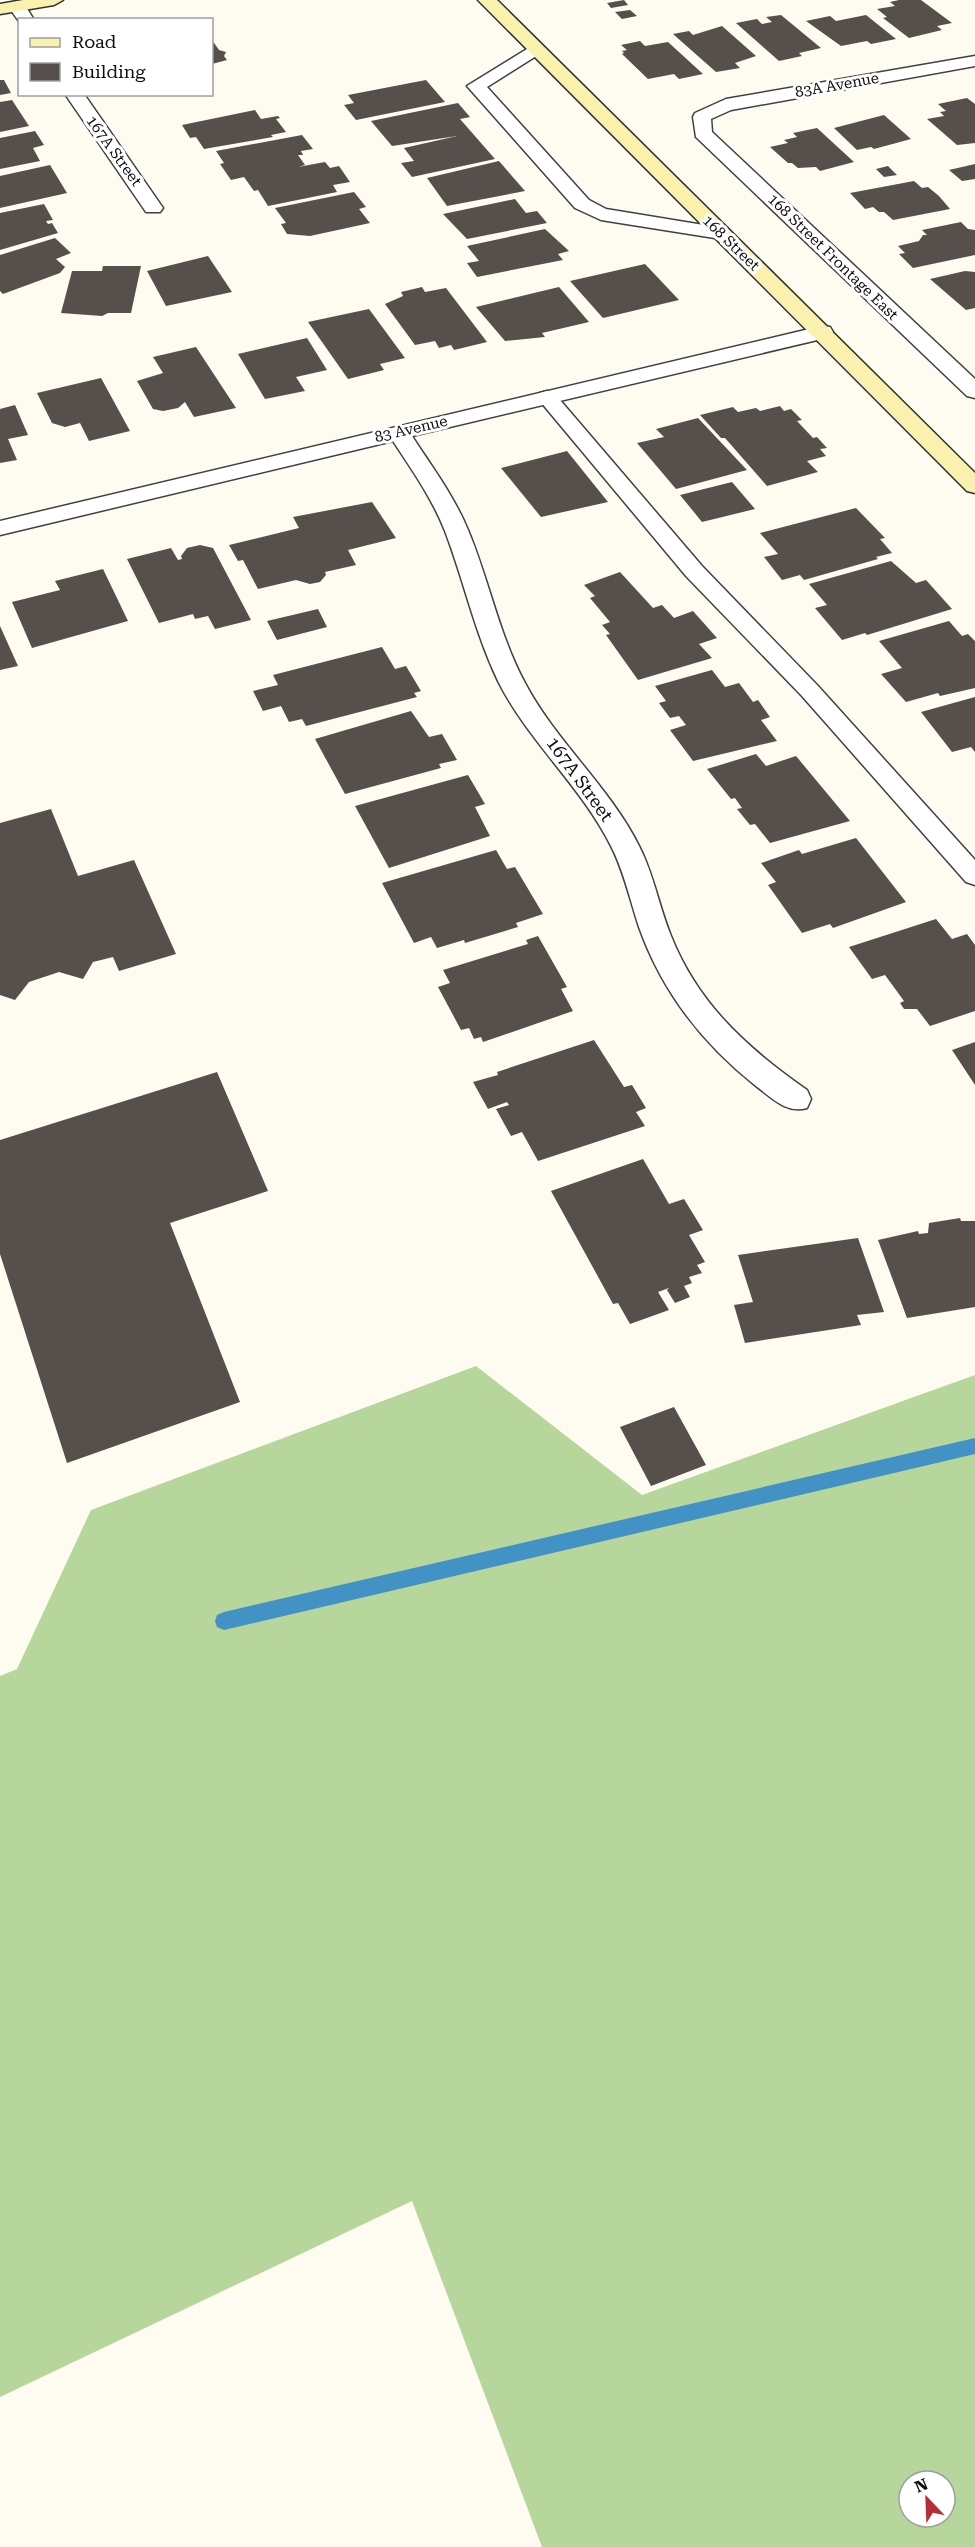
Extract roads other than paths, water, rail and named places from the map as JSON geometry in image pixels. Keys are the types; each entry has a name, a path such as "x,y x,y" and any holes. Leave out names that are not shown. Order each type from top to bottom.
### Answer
{"main road":[{"path":"14,12 54,0"},
{"name":"168 Street","path":"487,0 975,486"}],"street":[{"path":"535,49 476,86 582,204 601,214 721,233"},
{"name":"83A Avenue","path":"702,117 726,105 975,61"},
{"name":"167A Street","path":"75,96 153,208"},
{"name":"168 Street Frontage East","path":"702,117 703,133 975,392"},
{"name":"83 Avenue","path":"0,528 822,332"},
{"name":"167A Street","path":"398,432 447,509 500,659 513,685 609,817 626,846 639,876 657,938 676,978 710,1026 735,1055 796,1099"}],"lane":[{"path":"547,397 694,571 810,691 975,876"}],"waterway":[{"path":"224,1621 975,1446"}]}
